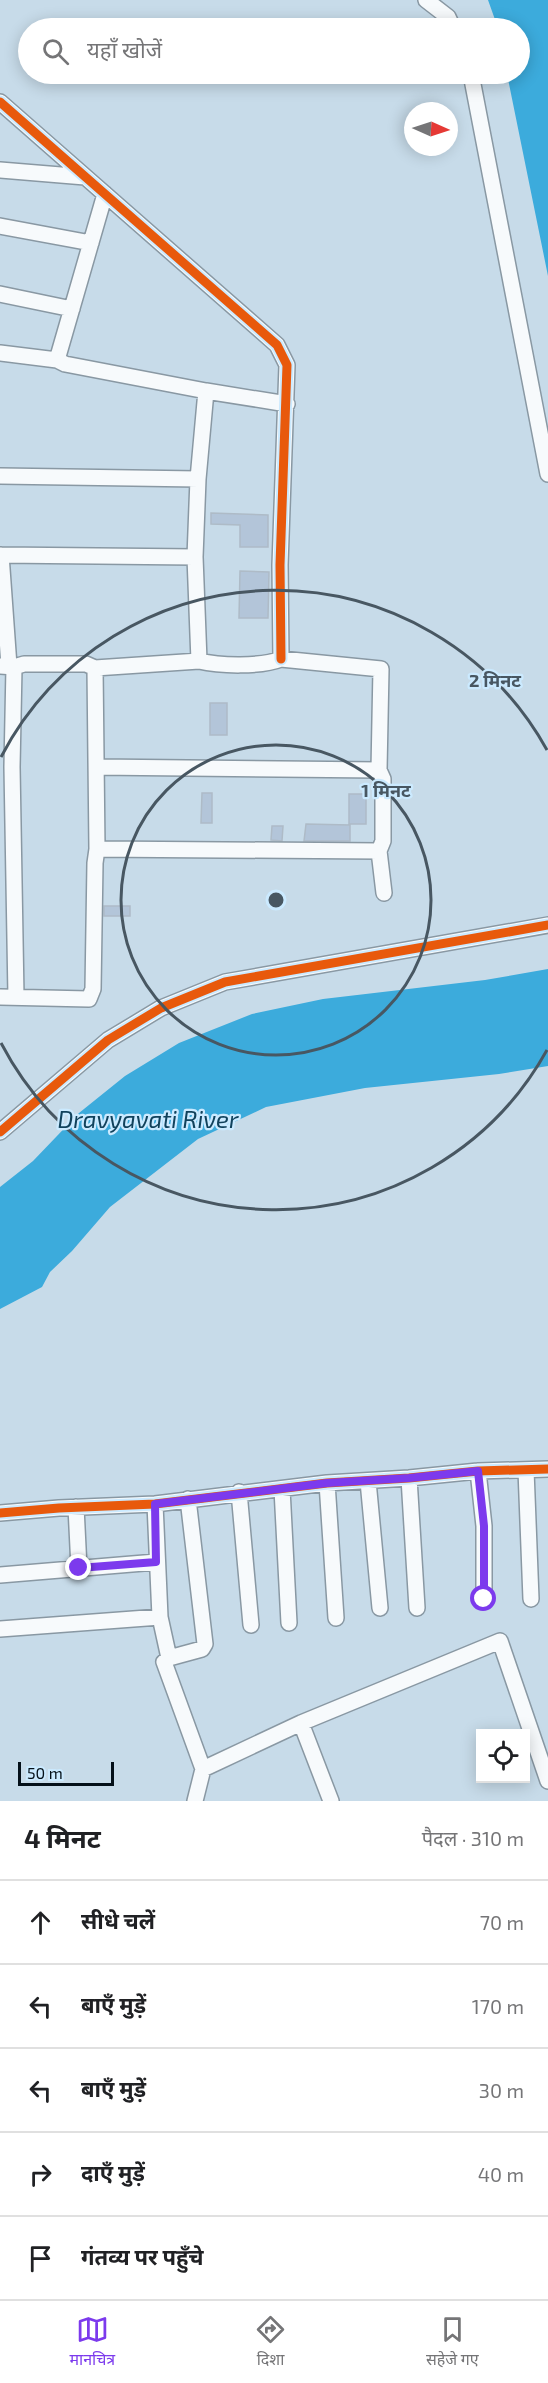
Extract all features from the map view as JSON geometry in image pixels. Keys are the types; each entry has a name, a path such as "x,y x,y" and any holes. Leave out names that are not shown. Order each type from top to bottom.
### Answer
{"street":[{"path":"426,0 448,18"},
{"path":"473,84 548,474"},
{"path":"0,102 277,345 287,365 280,565 281,659"},
{"path":"0,170 85,177"},
{"path":"57,360 105,194"},
{"path":"0,226 91,243"},
{"path":"0,294 72,309"},
{"path":"0,353 57,360 65,364 206,392 287,404"},
{"path":"199,661 195,557 198,479 206,392"},
{"path":"0,476 198,479"},
{"path":"95,668 97,849 93,989 90,999 8,997 7,666 0,555 195,557"},
{"path":"7,666 86,664 95,668 199,661 270,663 281,659 381,669 379,770 383,779 383,841 379,851 384,893"},
{"path":"96,767 379,770"},
{"path":"97,849 379,851"},
{"path":"0,1132 108,1040 161,1008 225,982 548,925"},
{"path":"0,1513 155,1504 327,1483 478,1471 548,1469"},
{"path":"526,1470 531,1599"},
{"path":"478,1471 484,1526 484,1599"},
{"path":"409,1478 417,1608"},
{"path":"368,1480 380,1608"},
{"path":"327,1483 336,1618"},
{"path":"282,1489 290,1623"},
{"path":"239,1492 251,1625"},
{"path":"188,1499 205,1644 202,1649 168,1658 164,1662 203,1768 195,1801"},
{"path":"155,1504 160,1617 168,1658"},
{"path":"76,1507 79,1568"},
{"path":"0,1575 156,1562"},
{"path":"0,1629 160,1617"},
{"path":"203,1768 301,1723 500,1641 548,1781"},
{"path":"301,1723 331,1801"}],"water":[{"path":"488,0 548,0 548,276 509,84 530,84 530,18 494,18"},
{"name":"Dravyavati River","path":"548,969 548,1066 499,1074 365,1088 266,1107 198,1139 110,1207 72,1251 50,1272 42,1287 0,1309 0,1187 33,1161 79,1113 125,1076 179,1043 252,1014 323,999 485,980"}],"building":[{"path":"211,513 268,515 268,547 240,547 240,525 211,524"},
{"path":"240,571 269,572 268,618 239,618"},
{"path":"210,703 227,703 227,735 210,735"},
{"path":"202,793 212,793 212,823 201,823"},
{"path":"349,794 366,794 366,824 349,824"},
{"path":"306,824 350,825 350,841 304,841"},
{"path":"272,826 283,826 282,841 271,840"},
{"path":"104,906 130,906 130,916 104,916"}],"cycle path":[{"path":"0,102 277,345 287,365 280,565 281,659"},
{"path":"0,1132 108,1040 161,1008 225,982 548,925"},
{"path":"0,1513 155,1504 327,1483 478,1471 548,1469"}],"route":[{"path":"79,1568 156,1562 155,1504 327,1483 478,1471 484,1526 484,1599"}]}
